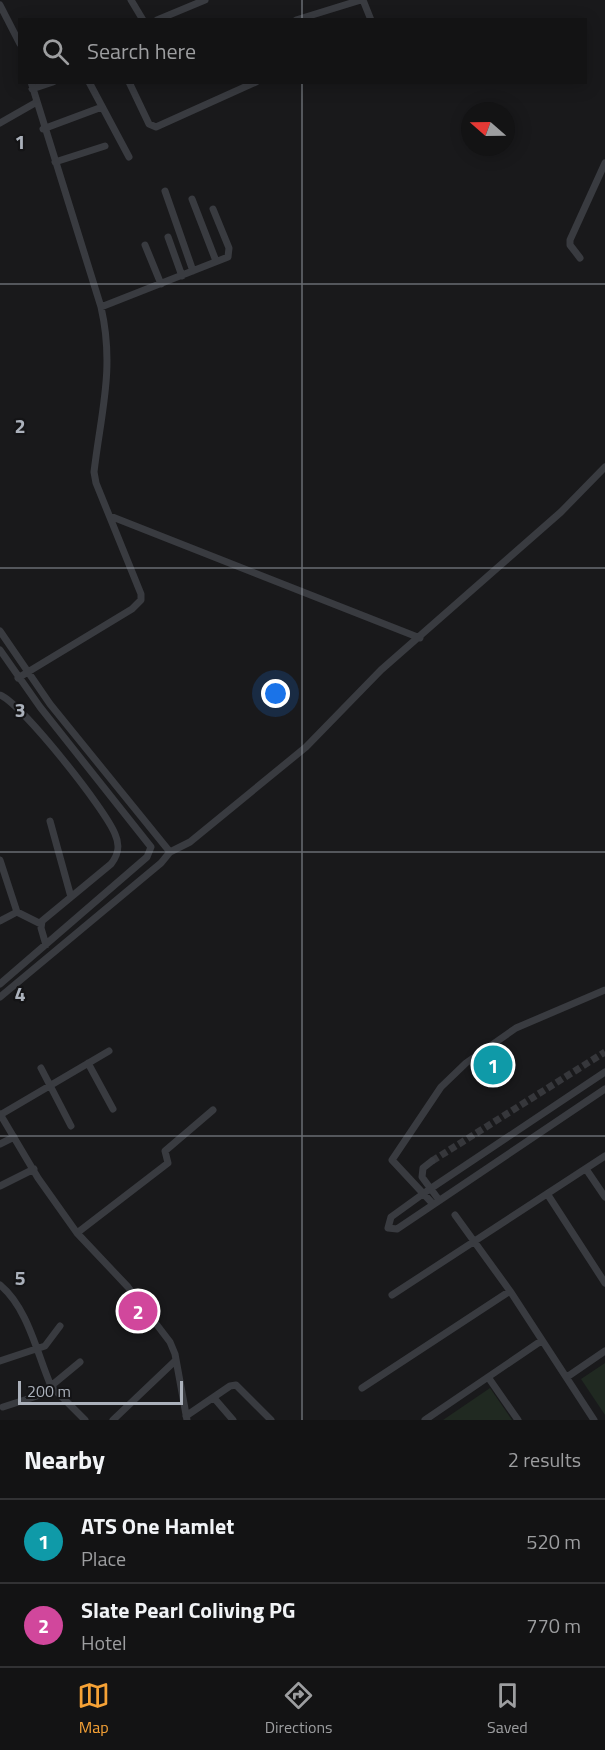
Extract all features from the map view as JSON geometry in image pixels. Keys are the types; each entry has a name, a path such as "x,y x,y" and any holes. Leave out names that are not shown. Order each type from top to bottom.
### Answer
{"street":[{"path":"130,0 142,18"},
{"path":"162,18 205,0"},
{"path":"303,18 362,0 370,18"},
{"path":"0,5 18,40"},
{"path":"90,84 129,157"},
{"path":"130,84 149,123 156,127 252,84"},
{"path":"18,678 132,609 141,600 140,587 96,483 94,472 109,361 102,307 31,86"},
{"path":"0,123 35,103"},
{"path":"44,129 102,107"},
{"path":"55,162 105,146"},
{"path":"580,258 570,245 570,240 605,163"},
{"path":"165,191 193,271"},
{"path":"192,199 216,261"},
{"path":"102,307 228,257 230,252 213,209"},
{"path":"168,237 182,276"},
{"path":"145,245 161,284"},
{"path":"0,997 162,863 170,852 190,842 306,747 372,679 561,512 605,467"},
{"path":"110,516 420,638"},
{"path":"0,631 170,852"},
{"path":"0,650 18,678 149,842 151,852 0,984"},
{"path":"0,695 24,713 111,825 118,850 111,864 41,924"},
{"path":"63,762 77,753"},
{"path":"50,821 71,897"},
{"path":"0,861 17,912 41,924"},
{"path":"0,921 17,912"},
{"path":"41,924 46,945"},
{"path":"436,1202 392,1160 453,1074 497,1038 605,990"},
{"path":"109,1052 0,1114 77,1233 123,1281 161,1328 174,1350 187,1418 236,1385 271,1420"},
{"path":"88,1063 114,1109"},
{"path":"41,1068 71,1126"},
{"path":"605,1072 427,1191 391,1217 388,1228 397,1229 605,1089"},
{"path":"77,1233 168,1162 165,1152 213,1110"},
{"path":"0,1144 14,1137"},
{"path":"392,1295 605,1156"},
{"path":"427,1191 422,1174 423,1168 432,1161"},
{"path":"0,1186 34,1169"},
{"path":"586,1169 605,1197"},
{"path":"548,1195 605,1282"},
{"path":"455,1215 510,1291 594,1420"},
{"path":"0,1286 9,1293 22,1315 51,1386 86,1420"},
{"path":"362,1388 510,1291"},
{"path":"0,1361 36,1351 45,1346 60,1326"},
{"path":"425,1420 541,1341"},
{"path":"567,1377 605,1351"},
{"path":"113,1420 176,1360"},
{"path":"0,1397 1,1408 40,1395 80,1362"},
{"path":"488,1377 518,1420"},
{"path":"214,1398 233,1420"}],"shaded area":[{"path":"605,1363 605,1415 581,1379"},
{"path":"490,1388 512,1420 443,1420"}],"tunnel":[{"path":"432,1161 605,1052"}],"place":[{"name":"ATS One Hamlet","path":"493,1065"},
{"name":"Slate Pearl Coliving PG","path":"138,1311"}]}
